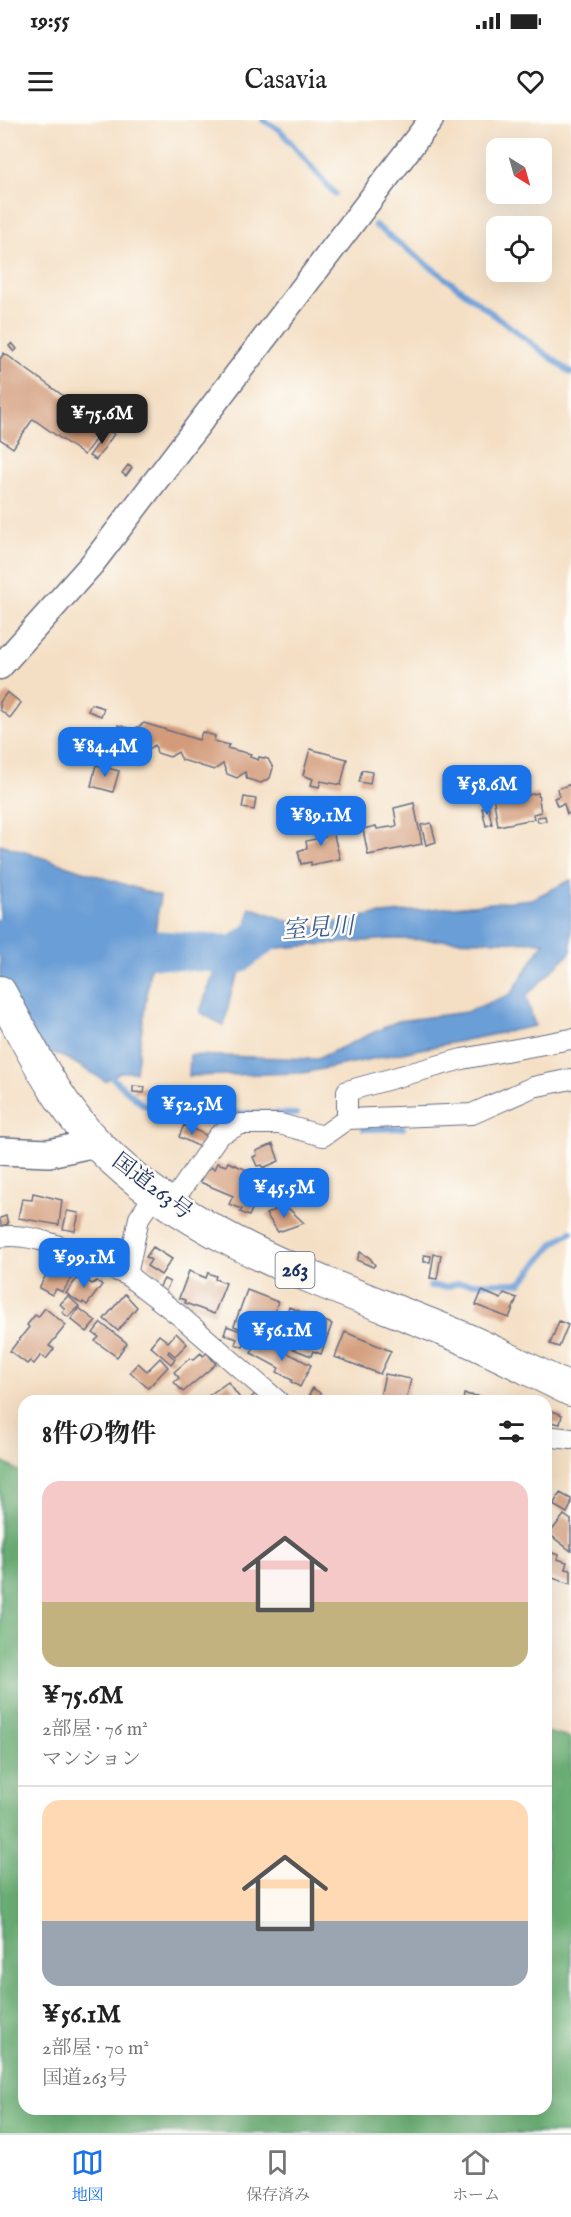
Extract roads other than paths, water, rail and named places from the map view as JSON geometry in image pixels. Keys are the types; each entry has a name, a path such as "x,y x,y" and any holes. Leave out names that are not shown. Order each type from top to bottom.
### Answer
{"highway":[{"name":"国道263号","path":"0,992 57,1094 96,1143 129,1175 163,1199 265,1257 459,1336 571,1390"}],"main road":[{"path":"0,1151 49,1153 96,1143"}],"street":[{"path":"0,667 92,564 431,120"},
{"path":"347,1119 347,1091 462,1059 571,1039"},
{"path":"127,1275 139,1218 163,1199 219,1135 240,1124 280,1124 322,1136 347,1119 472,1114 534,1087 569,1085"},
{"path":"0,1237 10,1235 46,1242 127,1275 180,1316 272,1395"},
{"path":"552,1437 571,1439"}],"water":[{"path":"0,844 160,896 136,1072 120,1072 105,1081 70,1060 0,1030"},
{"path":"571,880 571,952 526,996 535,1026 303,1073 189,1076 190,1055 317,1059 398,1021 466,1012 511,994 544,942 391,939 266,949 247,959 232,989 224,1026 200,1012 225,941 246,936 250,907 297,924 314,927 372,915 532,899"}],"waterway":[{"path":"263,120 280,130 335,194"},
{"path":"375,225 571,373"},
{"name":"室見川","path":"0,938 236,955 264,934"},
{"path":"106,1072 143,1105 179,1112 296,1114"},
{"path":"364,1129 403,1128"},
{"path":"430,1286 446,1287 458,1283 521,1283 554,1243 571,1232"}]}
